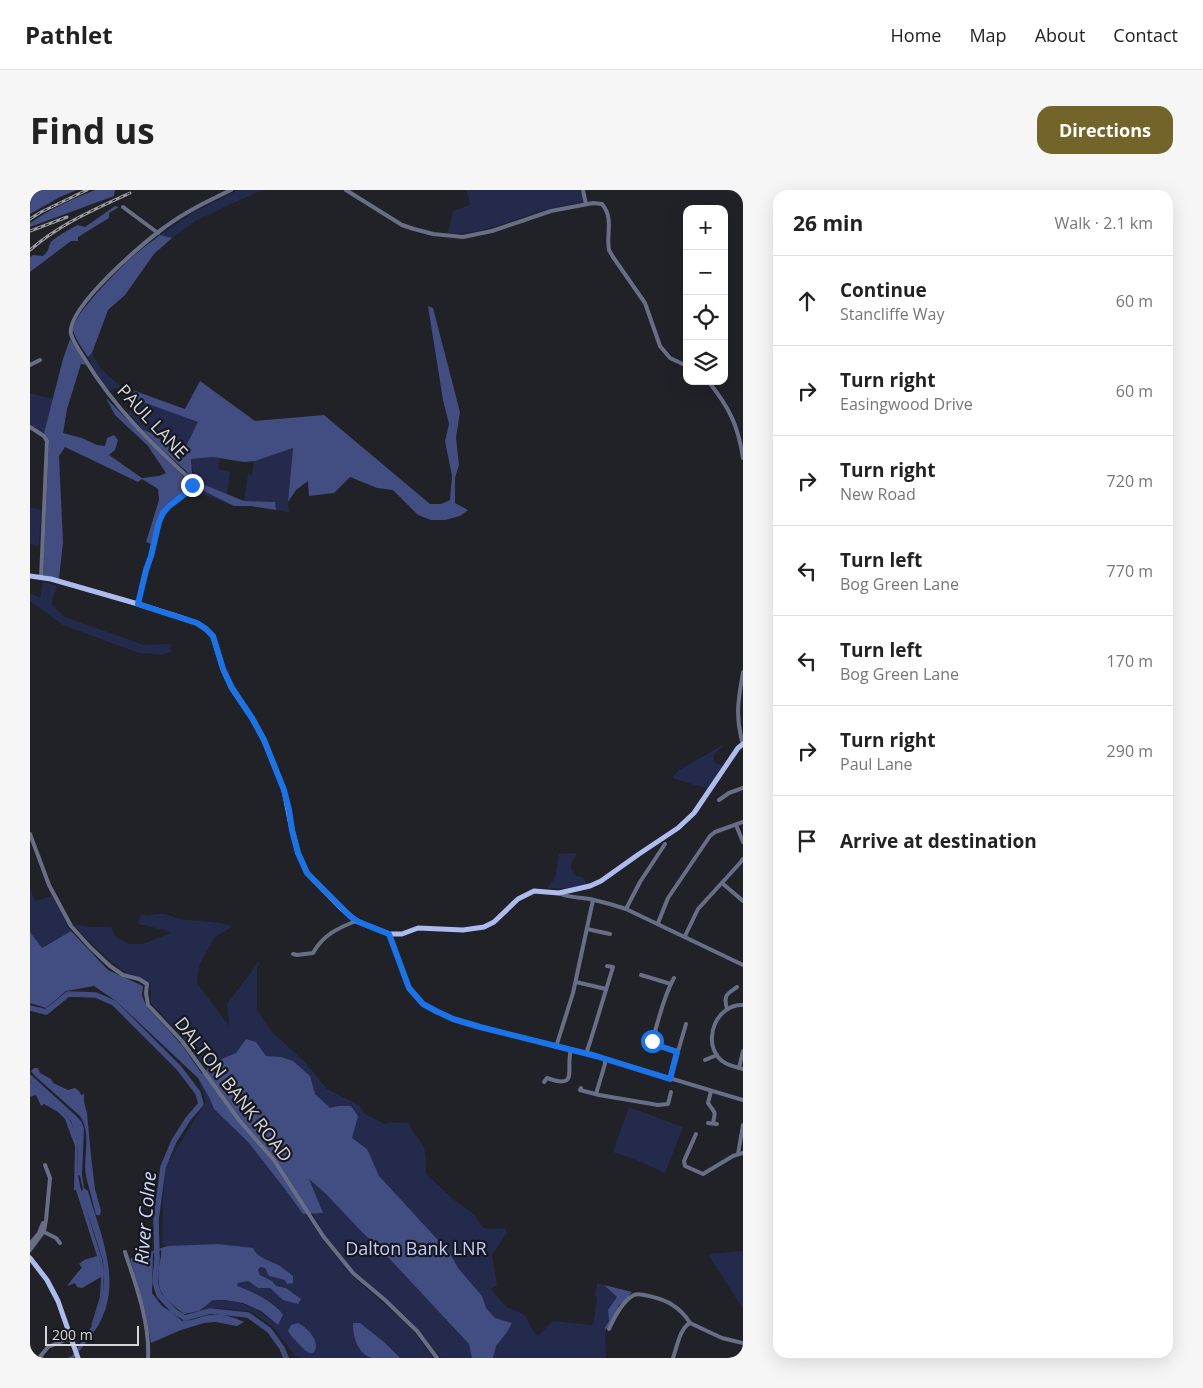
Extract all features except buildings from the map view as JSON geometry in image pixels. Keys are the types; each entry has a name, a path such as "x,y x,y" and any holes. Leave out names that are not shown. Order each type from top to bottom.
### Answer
{"main road":[{"path":"30,576 51,579 138,604 197,623 206,629 213,636 223,669 232,688 264,740 284,790 298,853 307,873 356,921 389,934 402,934 418,928 462,930 484,927 494,922 518,899 534,891 559,893 601,882 686,821 694,813 738,748 743,744"},
{"path":"30,1258 38,1266 58,1301 78,1358"}],"street":[{"path":"123,207 158,233 192,210 231,190"},
{"path":"346,190 408,227 433,234 463,237 492,231 551,211 586,204 602,204 607,209 609,249 613,257 645,303 660,346 670,358 683,364"},
{"path":"583,190 586,204"},
{"name":"PAUL LANE","path":"138,604 159,522 169,506 190,490 191,480 121,411 103,388 72,334 72,325 84,304 100,284 117,266 158,233"},
{"path":"30,366 40,360"},
{"path":"711,385 723,400 735,424 743,458"},
{"path":"30,427 44,436 47,441 41,578"},
{"path":"743,672 737,706 738,727 743,744"},
{"path":"719,800 729,793 743,788"},
{"path":"658,924 668,898 710,836 715,832 743,822"},
{"path":"736,825 743,842"},
{"name":"DALTON BANK ROAD","path":"30,834 49,885 71,926 110,966 123,975 147,984 148,1005 182,1041 239,1120 274,1160 323,1236 353,1273 417,1331 437,1358"},
{"path":"626,909 640,882 665,844"},
{"path":"685,936 698,909 743,859"},
{"path":"722,883 743,901"},
{"path":"559,893 566,896 613,904 626,909 743,964"},
{"path":"556,1047 576,982 593,900"},
{"path":"293,954 313,953 324,937 356,921"},
{"path":"587,929 610,934"},
{"path":"389,934 409,988 423,1004 453,1019 605,1059 743,1100"},
{"path":"586,1054 613,967 607,966"},
{"path":"641,975 670,984"},
{"path":"674,978 670,984 652,1041 657,1045 677,1052"},
{"path":"576,982 606,989"},
{"path":"727,1008 725,998 727,994 737,987"},
{"path":"743,1005 727,1008 722,1012 717,1019 713,1031 712,1044 718,1058 728,1064 741,1068 743,1051"},
{"path":"670,1079 686,1024"},
{"path":"545,1079 558,1082 567,1080 570,1070 571,1050"},
{"path":"705,1060 717,1055"},
{"path":"596,1094 605,1059"},
{"path":"581,1088 580,1090 596,1094 658,1105 668,1104 671,1092"},
{"path":"708,1123 715,1124 714,1110 708,1103 711,1091"},
{"path":"696,1137 684,1161 685,1166 703,1174 740,1153 743,1124"},
{"path":"30,1250 44,1231 50,1178 45,1165"},
{"path":"30,1244 42,1227 46,1214"},
{"path":"36,1237 39,1236 42,1230 44,1231"},
{"path":"44,1231 56,1238 60,1243"},
{"path":"125,1252 143,1312 149,1345 148,1358"},
{"path":"609,1329 616,1313 637,1294 672,1304 686,1316 690,1323 713,1335 743,1343"},
{"path":"673,1358 683,1330 690,1323"},
{"path":"39,1358 48,1347 70,1338"}],"green space":[{"path":"30,190 77,190 30,214"},
{"path":"95,190 115,190 114,196 30,227 30,223 45,213"},
{"path":"238,190 262,190 197,220 172,238 160,235 194,212"},
{"path":"467,190 579,190 585,201 545,210 491,228 470,232 448,233 453,211 470,205"},
{"path":"115,206 119,207 109,213 109,218 78,237 78,241 71,241 30,272 30,257 33,255 43,256 51,242 56,238 78,225 85,227"},
{"path":"160,235 172,238 154,254 125,295 108,310 92,353 88,357 73,330 80,314 124,264"},
{"path":"428,306 433,308 460,412 456,438 459,465 455,478 455,503 468,510 460,516 445,520 431,520 418,515 393,490 377,488 350,477 334,493 309,496 308,481 296,490 288,502 293,448 255,461 244,462 213,457 191,459 192,473 195,481 244,501 275,502 276,510 251,506 234,506 202,490 184,469 142,429 153,434 176,452 186,446 198,422 129,397 135,391 185,409 200,381 255,421 324,415 430,504 441,504 450,500 452,476 445,441 449,424 443,400"},
{"path":"70,339 86,365 81,364 67,409 63,433 105,446 107,438 114,435 118,440 115,450 109,455 142,478 159,476 166,473 148,446 115,415 106,398 188,481 188,485 180,495 168,503 162,510 151,544 146,542 159,500 158,489 142,479 138,482 65,447 59,456 63,542 59,579 43,575 49,441 44,433"},
{"path":"92,353 100,368 119,385 135,391 129,397 116,388 108,391 99,379 88,357"},
{"path":"30,393 53,399 44,433 30,425"},
{"path":"129,397 199,422 186,446 176,452 153,434 142,429 128,413 136,406"},
{"path":"293,448 288,502 289,513 276,510 274,502 244,501 248,474 252,475 254,461"},
{"path":"220,458 218,469 230,472 227,495 196,482 202,490 234,506 192,490 195,486 191,459"},
{"path":"30,507 41,510 39,546 30,544"},
{"path":"43,582 57,586 51,604 65,617 144,645 170,644 171,652 162,655 139,653 63,625 30,601 30,593 40,598"},
{"path":"725,744 714,754 714,762 723,766 709,789 672,778 679,770"},
{"path":"577,853 572,862 571,869 576,876 583,877 587,885 570,888 547,888 555,878 559,854"},
{"path":"30,889 35,901 52,896 71,931 41,948 30,932"},
{"name":"Dalton Bank LNR","path":"141,914 165,914 180,919 231,926 215,937 199,965 197,983 229,1026 227,1004 261,959 257,969 257,1010 273,1033 305,1062 327,1089 359,1105 365,1114 385,1124 390,1122 409,1123 424,1149 426,1174 453,1199 475,1215 482,1227 488,1229 505,1228 507,1233 492,1255 497,1285 491,1289 506,1307 523,1314 538,1336 553,1321 593,1325 597,1299 595,1295 597,1283 604,1285 618,1297 608,1310 609,1321 605,1327 606,1358 441,1358 414,1325 354,1271 333,1249 325,1237 232,1062 245,1039 236,1054 215,1062 206,1070 185,1040 151,1003 150,984 115,965 73,924 89,927 111,927 116,937 130,944 143,944 170,933 138,924"},
{"name":"Dalton Bank LNR","path":"71,931 108,970 143,986 142,996 147,1007 182,1045 202,1074 215,1062 236,1053 246,1039 256,1042 266,1056 281,1057 293,1061 310,1076 315,1094 330,1108 351,1106 358,1116 352,1138 367,1149 379,1176 449,1252 458,1268 482,1296 486,1308 495,1318 512,1323 496,1346 493,1358 472,1358 469,1344 387,1256 309,1179 323,1213 303,1214 249,1143 214,1109 198,1078 116,1001 94,986 66,991 46,1008 30,1003 30,932 42,948"},
{"path":"34,1068 38,1068 40,1073 51,1079 53,1083 68,1090 75,1088 81,1095 84,1094 95,1189 101,1211 100,1215 96,1215 86,1176 86,1130 84,1123 80,1116 35,1076 31,1071"},
{"path":"198,1078 214,1109 249,1143 303,1214 306,1214 322,1239 351,1275 415,1333 433,1358 300,1358 295,1356 274,1328 250,1311 213,1308 199,1311 213,1300 233,1302 255,1309 278,1325 279,1308 266,1299 237,1286 238,1283 248,1281 258,1288 270,1288 283,1300 298,1303 300,1300 286,1288 276,1286 260,1275 258,1270 260,1267 265,1268 269,1276 285,1280 275,1264 255,1253 187,1246 167,1246 162,1243 165,1167 206,1102"},
{"path":"30,1081 69,1118 76,1134 80,1186 102,1259 104,1272 103,1293 91,1326 100,1297 101,1277 82,1288 77,1287 75,1283 67,1286 82,1268 79,1264 84,1260 97,1256 76,1190 74,1190 75,1146 65,1119 58,1112 44,1104 41,1106 36,1095 30,1097"},
{"path":"629,1107 683,1127 665,1173 613,1152"},
{"path":"218,1244 253,1248 261,1257 280,1266 293,1276 293,1283 287,1284 285,1280 269,1276 265,1268 260,1267 258,1270 260,1275 272,1281 276,1286 286,1288 301,1299 298,1304 283,1300 270,1288 258,1288 248,1281 238,1283 237,1286 275,1306 283,1315 278,1325 261,1311 243,1303 225,1300 213,1300 199,1311 184,1314 166,1299 160,1289 158,1275 161,1250 153,1253 152,1293 162,1306 182,1321 218,1315 244,1322 237,1326 215,1322 204,1323 181,1330 151,1343 145,1311 130,1259 167,1246"},
{"path":"743,1251 743,1309 708,1254"},
{"path":"604,1285 632,1292 619,1305 609,1327 605,1330 609,1321 608,1310 617,1297"},
{"path":"298,1323 312,1335 316,1344 314,1352 310,1353 305,1350 288,1331 291,1325"},
{"path":"353,1323 360,1323 384,1342 400,1358 372,1358 367,1356 359,1349"}],"shaded area":[{"path":"30,1074 81,1121 84,1128 82,1175 84,1188 88,1191 107,1258 109,1291 106,1308 99,1324 74,1358 67,1358 72,1356 92,1326 103,1293 103,1261 81,1192 83,1189 80,1176 78,1175 77,1140 71,1121 30,1081"}],"waterway":[{"name":"River Colne","path":"30,1008 46,1012 68,994 96,995 114,1003 179,1068 198,1093 201,1104 188,1119 174,1141 163,1167 156,1220 157,1259 155,1282 159,1295 174,1311 185,1318 210,1311 248,1315 269,1330 282,1348 286,1358"},
{"path":"152,1339 180,1328 185,1318"}],"railway":[{"path":"30,219 87,190"},
{"path":"30,250 53,232 91,211 130,193"},
{"path":"30,231 67,217"}],"route":[{"path":"192,485 190,490 163,513 138,604 197,623 213,636 223,669 232,688 264,740 284,790 298,853 307,873 351,917 389,934 409,988 423,1004 436,1011 453,1019 480,1027 596,1056 670,1079 677,1052 657,1045 652,1041"}]}
